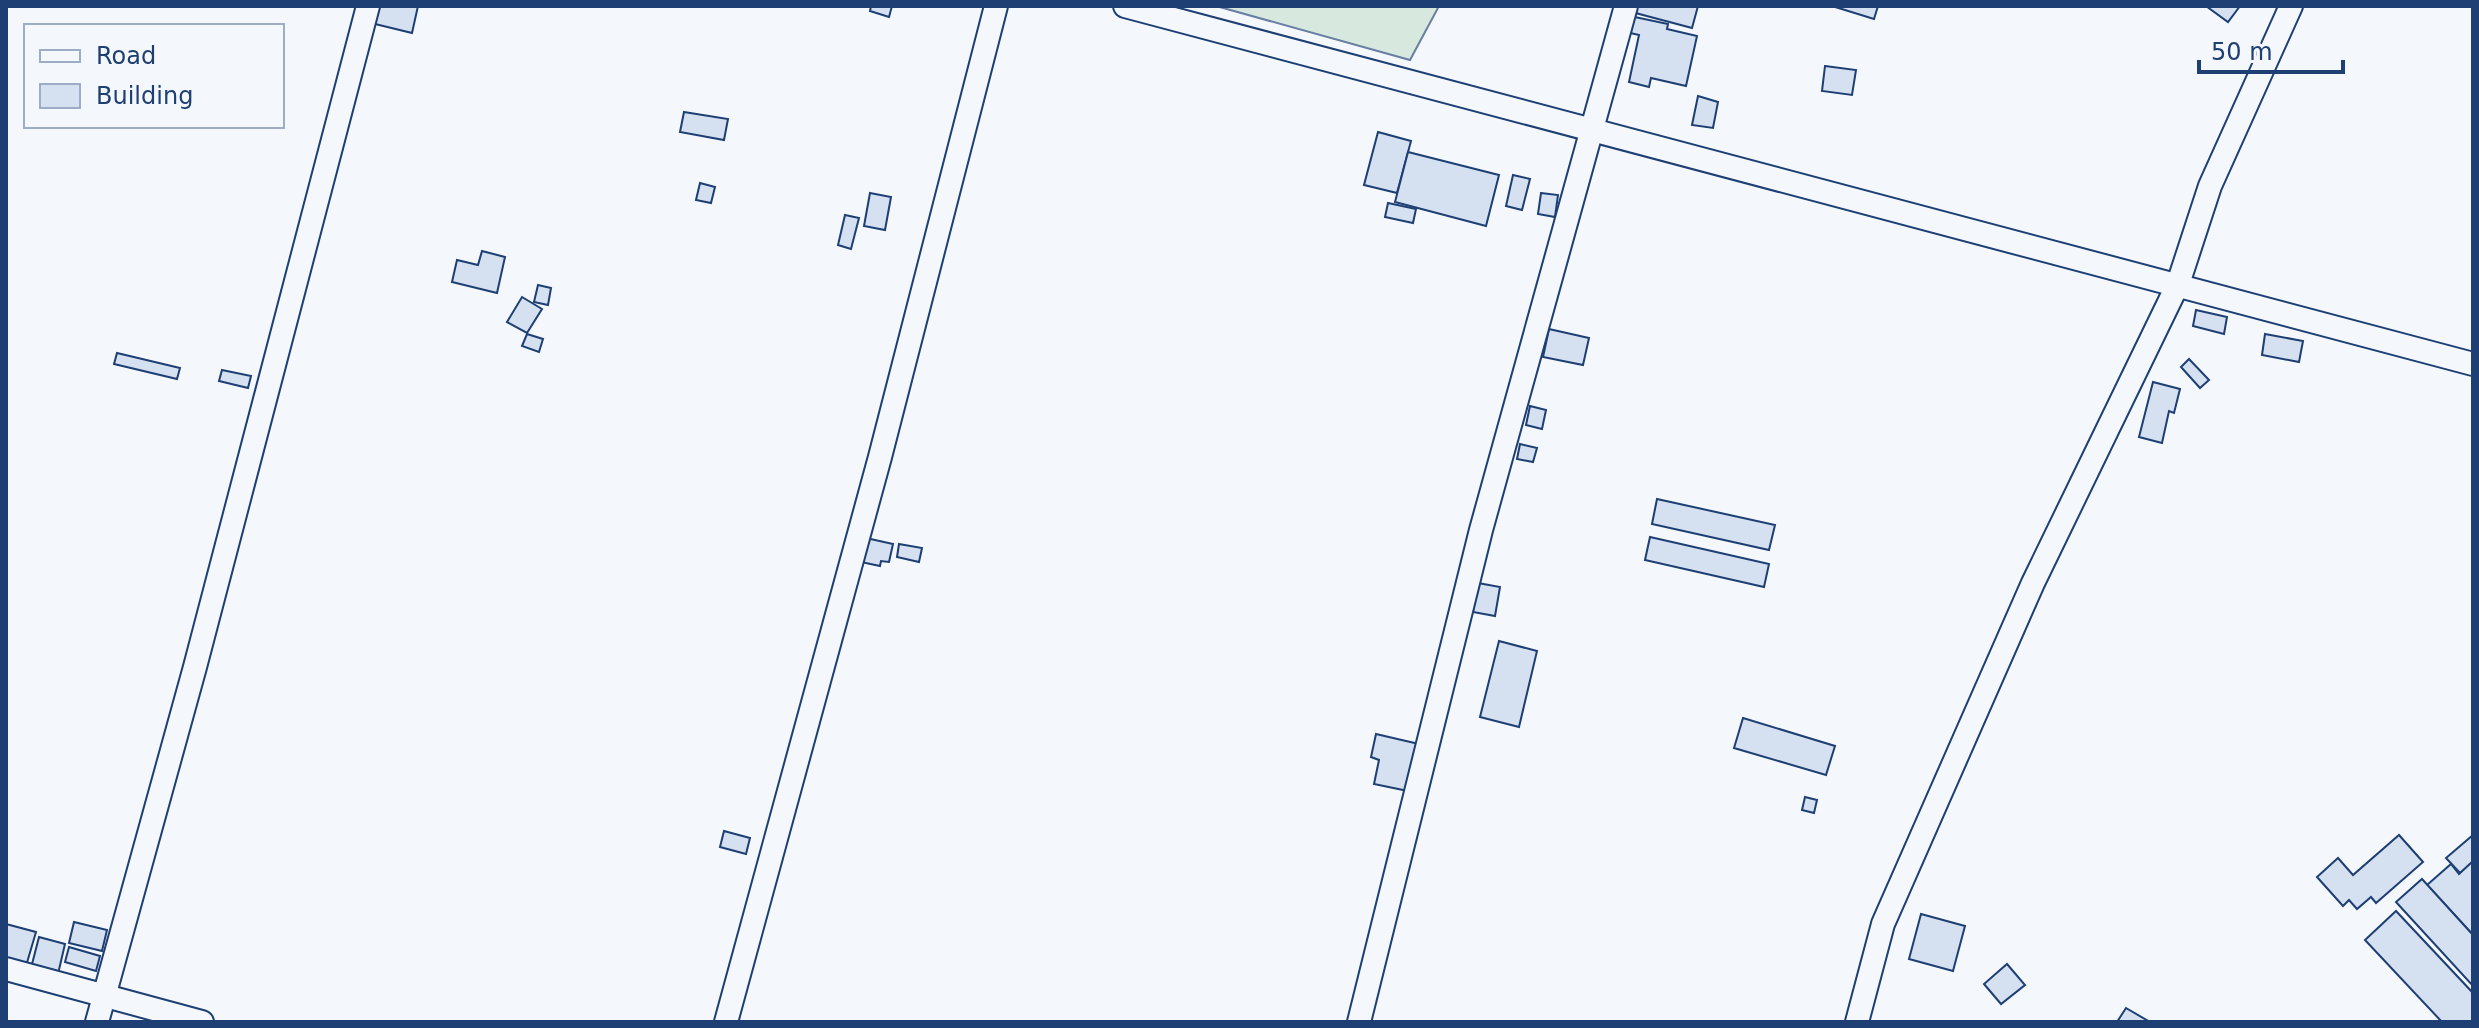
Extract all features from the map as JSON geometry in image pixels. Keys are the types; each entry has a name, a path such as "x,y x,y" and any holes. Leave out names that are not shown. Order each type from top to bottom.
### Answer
{"street":[{"path":"97,1022 195,667 368,6"},
{"path":"726,1022 880,457 996,6"},
{"path":"1125,6 2473,364"},
{"path":"1359,1022 1481,530 1626,6"},
{"path":"1857,1022 1883,924 2033,583 2178,284 2210,186 2291,6"},
{"path":"6,969 202,1022"}],"shaded area":[{"path":"1216,6 1439,6 1410,60"}],"building":[{"path":"375,6 418,6 412,33 371,23"},
{"path":"871,6 892,6 889,17 870,11"},
{"path":"1630,6 1698,6 1692,28 1628,11"},
{"path":"1832,6 1878,6 1874,19"},
{"path":"2206,6 2240,6 2228,22"},
{"path":"1630,16 1668,24 1667,29 1697,36 1686,86 1651,78 1649,87 1629,82 1639,35 1626,32"},
{"path":"1825,66 1856,70 1852,95 1822,91"},
{"path":"1698,96 1718,102 1713,128 1692,125"},
{"path":"684,112 728,119 724,140 680,132"},
{"path":"1378,132 1411,141 1397,193 1364,185"},
{"path":"1408,152 1499,175 1486,226 1395,202"},
{"path":"1513,175 1530,179 1522,210 1506,206"},
{"path":"700,183 715,187 711,203 696,200"},
{"path":"870,193 891,197 885,230 864,226"},
{"path":"1541,193 1558,195 1555,217 1538,214"},
{"path":"1388,203 1416,209 1413,223 1385,217"},
{"path":"845,215 859,218 851,249 838,245"},
{"path":"482,251 505,257 497,293 452,282 457,260 478,265"},
{"path":"538,285 551,288 548,305 534,302"},
{"path":"522,297 542,309 527,333 507,322"},
{"path":"2196,310 2227,317 2224,334 2193,326"},
{"path":"1549,329 1589,338 1583,365 1543,357"},
{"path":"527,334 543,339 539,352 522,346"},
{"path":"2265,334 2303,341 2299,362 2262,355"},
{"path":"117,353 180,368 177,379 114,364"},
{"path":"2189,359 2209,380 2200,388 2181,367"},
{"path":"222,370 251,376 248,388 219,381"},
{"path":"2153,382 2180,389 2174,413 2169,411 2162,443 2139,437"},
{"path":"1530,406 1546,410 1542,429 1526,425"},
{"path":"1520,444 1537,448 1533,462 1517,459"},
{"path":"1657,499 1775,525 1769,550 1652,524"},
{"path":"1650,537 1769,564 1764,587 1645,560"},
{"path":"866,538 893,544 889,562 881,561 880,566 861,562"},
{"path":"899,544 922,548 919,562 897,557"},
{"path":"1478,583 1500,587 1495,616 1473,612"},
{"path":"1499,641 1537,651 1519,727 1480,717"},
{"path":"1743,718 1835,746 1826,775 1734,748"},
{"path":"1376,734 1419,744 1408,791 1374,784 1379,760 1371,757"},
{"path":"1805,797 1817,800 1814,813 1802,810"},
{"path":"724,831 750,838 746,854 720,847"},
{"path":"2399,835 2423,862 2376,903 2371,897 2357,909 2349,900 2343,906 2317,877 2338,858 2353,875"},
{"path":"2473,835 2473,863 2460,873 2446,858"},
{"path":"2472,862 2473,935 2427,885 2451,864 2459,874"},
{"path":"2422,879 2473,935 2473,986 2396,902"},
{"path":"2396,911 2473,993 2473,1022 2442,1022 2365,940"},
{"path":"1921,914 1965,926 1953,971 1909,959"},
{"path":"74,922 107,930 102,951 69,943"},
{"path":"6,924 36,932 26,966 6,961"},
{"path":"39,937 65,944 58,974 31,968"},
{"path":"69,947 100,956 96,971 65,962"},
{"path":"2007,964 2025,985 2001,1004 1984,984"},
{"path":"2126,1008 2150,1022 2117,1022"}]}
